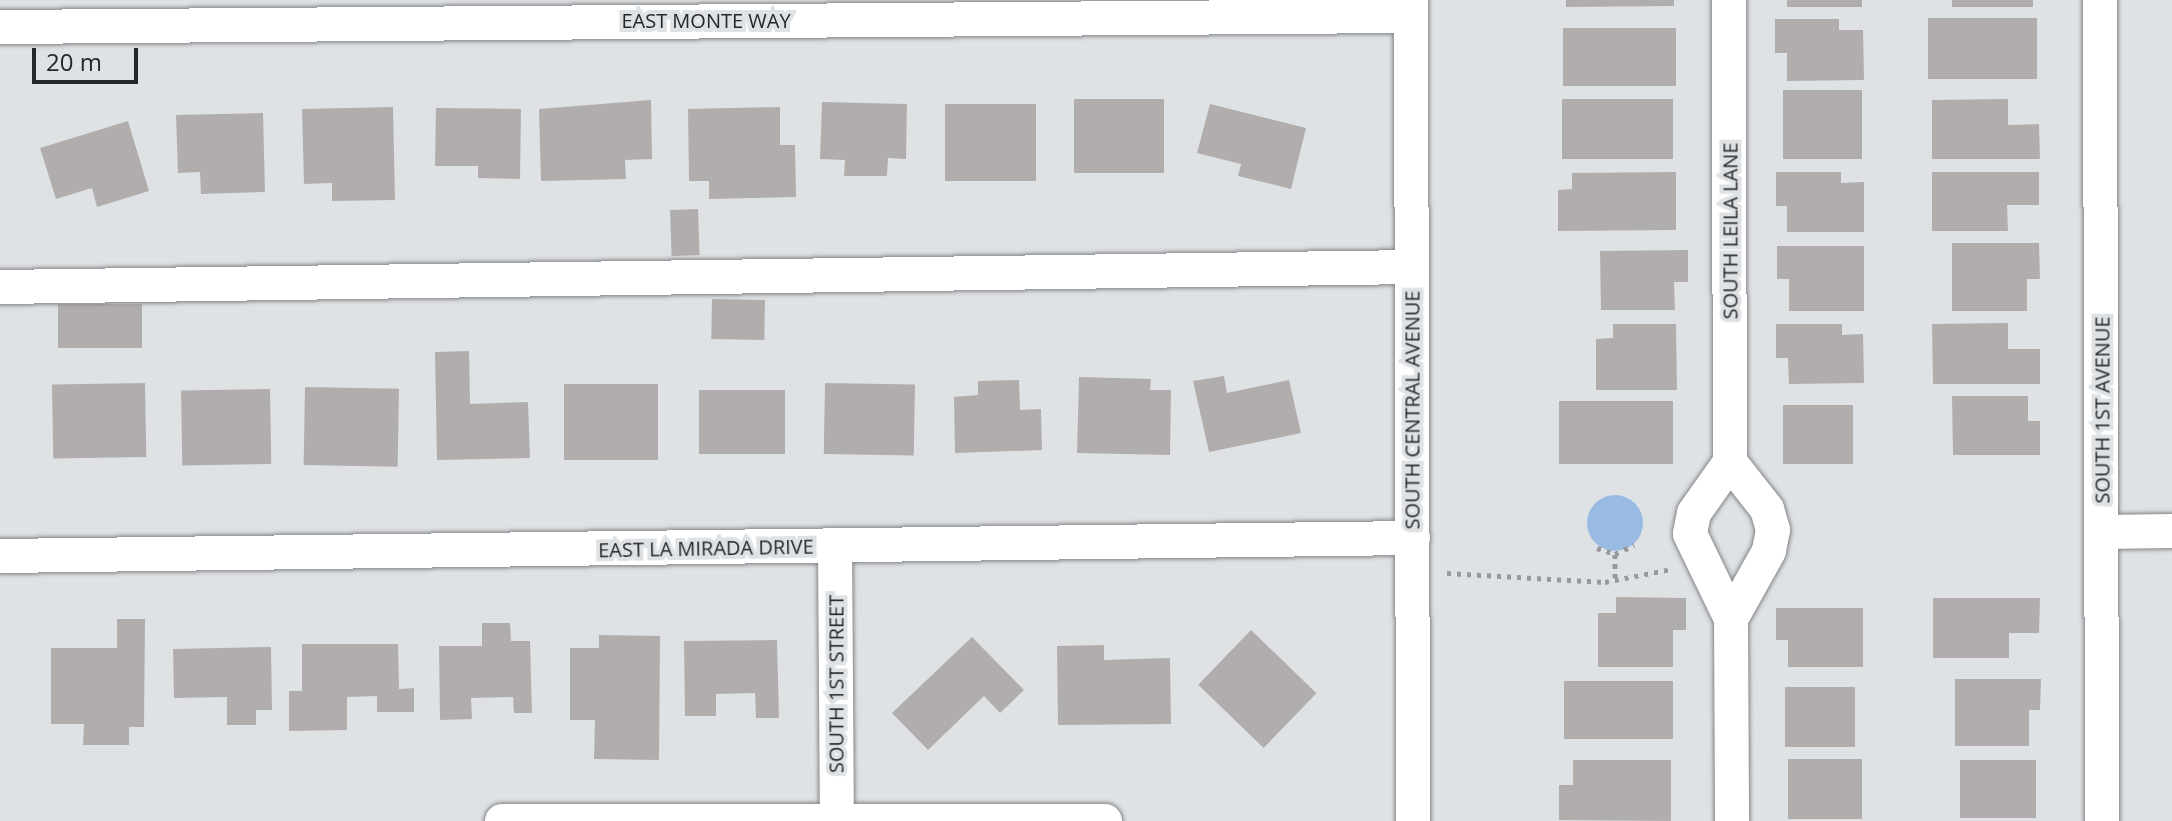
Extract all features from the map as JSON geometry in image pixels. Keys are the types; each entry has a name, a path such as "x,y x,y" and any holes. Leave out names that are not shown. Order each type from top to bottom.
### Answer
{"street":[{"name":"SOUTH LEILA LANE","path":"1729,0 1730,462"},
{"name":"SOUTH 1ST AVENUE","path":"2100,0 2102,821"},
{"name":"EAST MONTE WAY","path":"0,27 1411,8"},
{"name":"SOUTH CENTRAL AVENUE","path":"1411,8 1413,821"},
{"path":"0,287 1412,267"},
{"path":"1731,619 1769,551 1773,530 1767,509 1730,462 1694,513 1690,534 1696,555 1731,619 1732,821"},
{"path":"2103,532 2172,531"},
{"name":"EAST LA MIRADA DRIVE","path":"0,556 1413,538"},
{"name":"SOUTH 1ST STREET","path":"835,546 837,820"},
{"path":"502,821 1105,821"}],"path":[{"path":"1597,548 1615,554 1634,545"},
{"path":"1615,554 1615,581"},
{"path":"1413,572 1615,581 1654,576 1696,555"}],"shaded area":[{"path":"1615,495 1635,503 1643,523 1635,543 1615,551 1595,543 1587,523 1595,503"}],"building":[{"path":"1566,0 1674,0 1674,6 1566,7"},
{"path":"1787,0 1862,0 1862,7 1787,7"},
{"path":"1952,0 2033,0 2033,7 1952,7"},
{"path":"1928,18 2037,18 2037,79 1928,79"},
{"path":"1775,19 1839,19 1839,30 1863,30 1864,80 1787,81 1787,53 1775,53"},
{"path":"1563,28 1676,28 1676,86 1563,86"},
{"path":"1783,90 1862,90 1862,159 1783,159"},
{"path":"1074,99 1164,99 1164,173 1074,173"},
{"path":"1562,99 1673,99 1673,159 1562,159"},
{"path":"2008,99 2008,125 2039,124 2040,159 1932,159 1932,100"},
{"path":"651,100 652,159 625,160 626,179 541,181 539,109"},
{"path":"822,102 907,104 906,159 888,158 887,176 844,176 845,160 820,159"},
{"path":"945,104 1036,104 1036,181 945,181"},
{"path":"1210,104 1306,128 1291,189 1238,176 1241,164 1197,153"},
{"path":"393,107 395,200 332,201 332,183 304,184 302,109"},
{"path":"780,107 780,145 795,145 796,197 709,199 709,181 689,181 688,109"},
{"path":"436,108 521,109 520,179 478,178 478,166 435,166"},
{"path":"263,113 265,192 201,194 200,172 178,173 176,115"},
{"path":"128,121 149,191 97,207 92,188 56,199 40,148"},
{"path":"1676,172 1676,230 1558,231 1558,190 1572,189 1572,173"},
{"path":"1776,172 1841,172 1841,183 1864,182 1864,232 1787,232 1787,206 1776,206"},
{"path":"1932,172 2039,172 2039,205 2007,205 2008,231 1932,231"},
{"path":"698,209 700,255 672,256 670,210"},
{"path":"1952,243 2039,243 2040,279 2027,279 2027,311 1952,311"},
{"path":"1777,246 1864,246 1864,311 1789,311 1789,279 1777,279"},
{"path":"1688,250 1688,282 1674,282 1675,310 1601,310 1600,251"},
{"path":"712,299 765,300 764,340 711,339"},
{"path":"58,304 142,304 142,348 58,348"},
{"path":"2008,323 2008,349 2040,349 2040,384 1933,384 1932,324"},
{"path":"1613,324 1676,324 1677,390 1596,390 1596,339 1613,338"},
{"path":"1776,324 1842,324 1842,335 1863,334 1864,383 1789,384 1788,358 1776,358"},
{"path":"469,351 470,404 528,402 530,458 437,460 435,352"},
{"path":"1224,376 1227,393 1289,380 1301,433 1209,452 1193,381"},
{"path":"1079,377 1151,379 1150,390 1171,390 1170,455 1077,453"},
{"path":"1019,380 1020,410 1041,409 1042,450 955,453 954,397 978,395 978,381"},
{"path":"145,383 146,457 53,459 52,385"},
{"path":"825,383 915,385 914,456 824,454"},
{"path":"564,384 658,384 658,460 564,460"},
{"path":"305,387 399,389 398,467 304,465"},
{"path":"270,389 271,464 182,466 181,391"},
{"path":"699,390 785,390 785,454 699,454"},
{"path":"1952,396 2028,396 2028,421 2040,421 2040,455 1953,455"},
{"path":"1559,401 1673,401 1673,464 1559,464"},
{"path":"1783,405 1853,405 1853,464 1783,464"},
{"path":"1616,597 1686,598 1686,630 1673,630 1673,667 1598,667 1598,613 1616,613"},
{"path":"1933,598 2040,598 2039,633 2009,633 2009,658 1933,658"},
{"path":"1776,608 1863,608 1863,667 1788,667 1788,640 1776,640"},
{"path":"117,619 145,619 144,727 129,727 129,745 83,745 84,724 51,724 51,648 117,648"},
{"path":"482,623 510,623 511,641 530,641 532,713 514,713 513,697 471,698 472,719 440,720 439,646 482,646"},
{"path":"1251,630 1316,693 1264,748 1198,685"},
{"path":"599,635 660,636 659,760 594,759 595,720 570,720 570,648 599,648"},
{"path":"972,637 1024,690 1000,713 984,696 928,750 892,713"},
{"path":"777,640 779,718 756,718 755,693 716,694 716,716 685,716 684,641"},
{"path":"302,644 398,644 399,689 414,688 414,712 377,712 377,696 347,697 347,730 289,731 289,691 302,691"},
{"path":"1104,645 1104,660 1170,658 1171,724 1058,725 1057,646"},
{"path":"271,647 272,710 256,710 256,725 227,725 227,697 174,698 173,649"},
{"path":"1955,679 2041,679 2040,710 2029,710 2029,746 1955,746"},
{"path":"1564,681 1673,681 1673,739 1564,739"},
{"path":"1785,687 1855,687 1855,747 1785,747"},
{"path":"1788,759 1862,759 1862,819 1788,819"},
{"path":"1573,760 1671,760 1671,821 1559,820 1559,785 1573,785"},
{"path":"1960,760 2036,760 2036,818 1960,818"}]}
